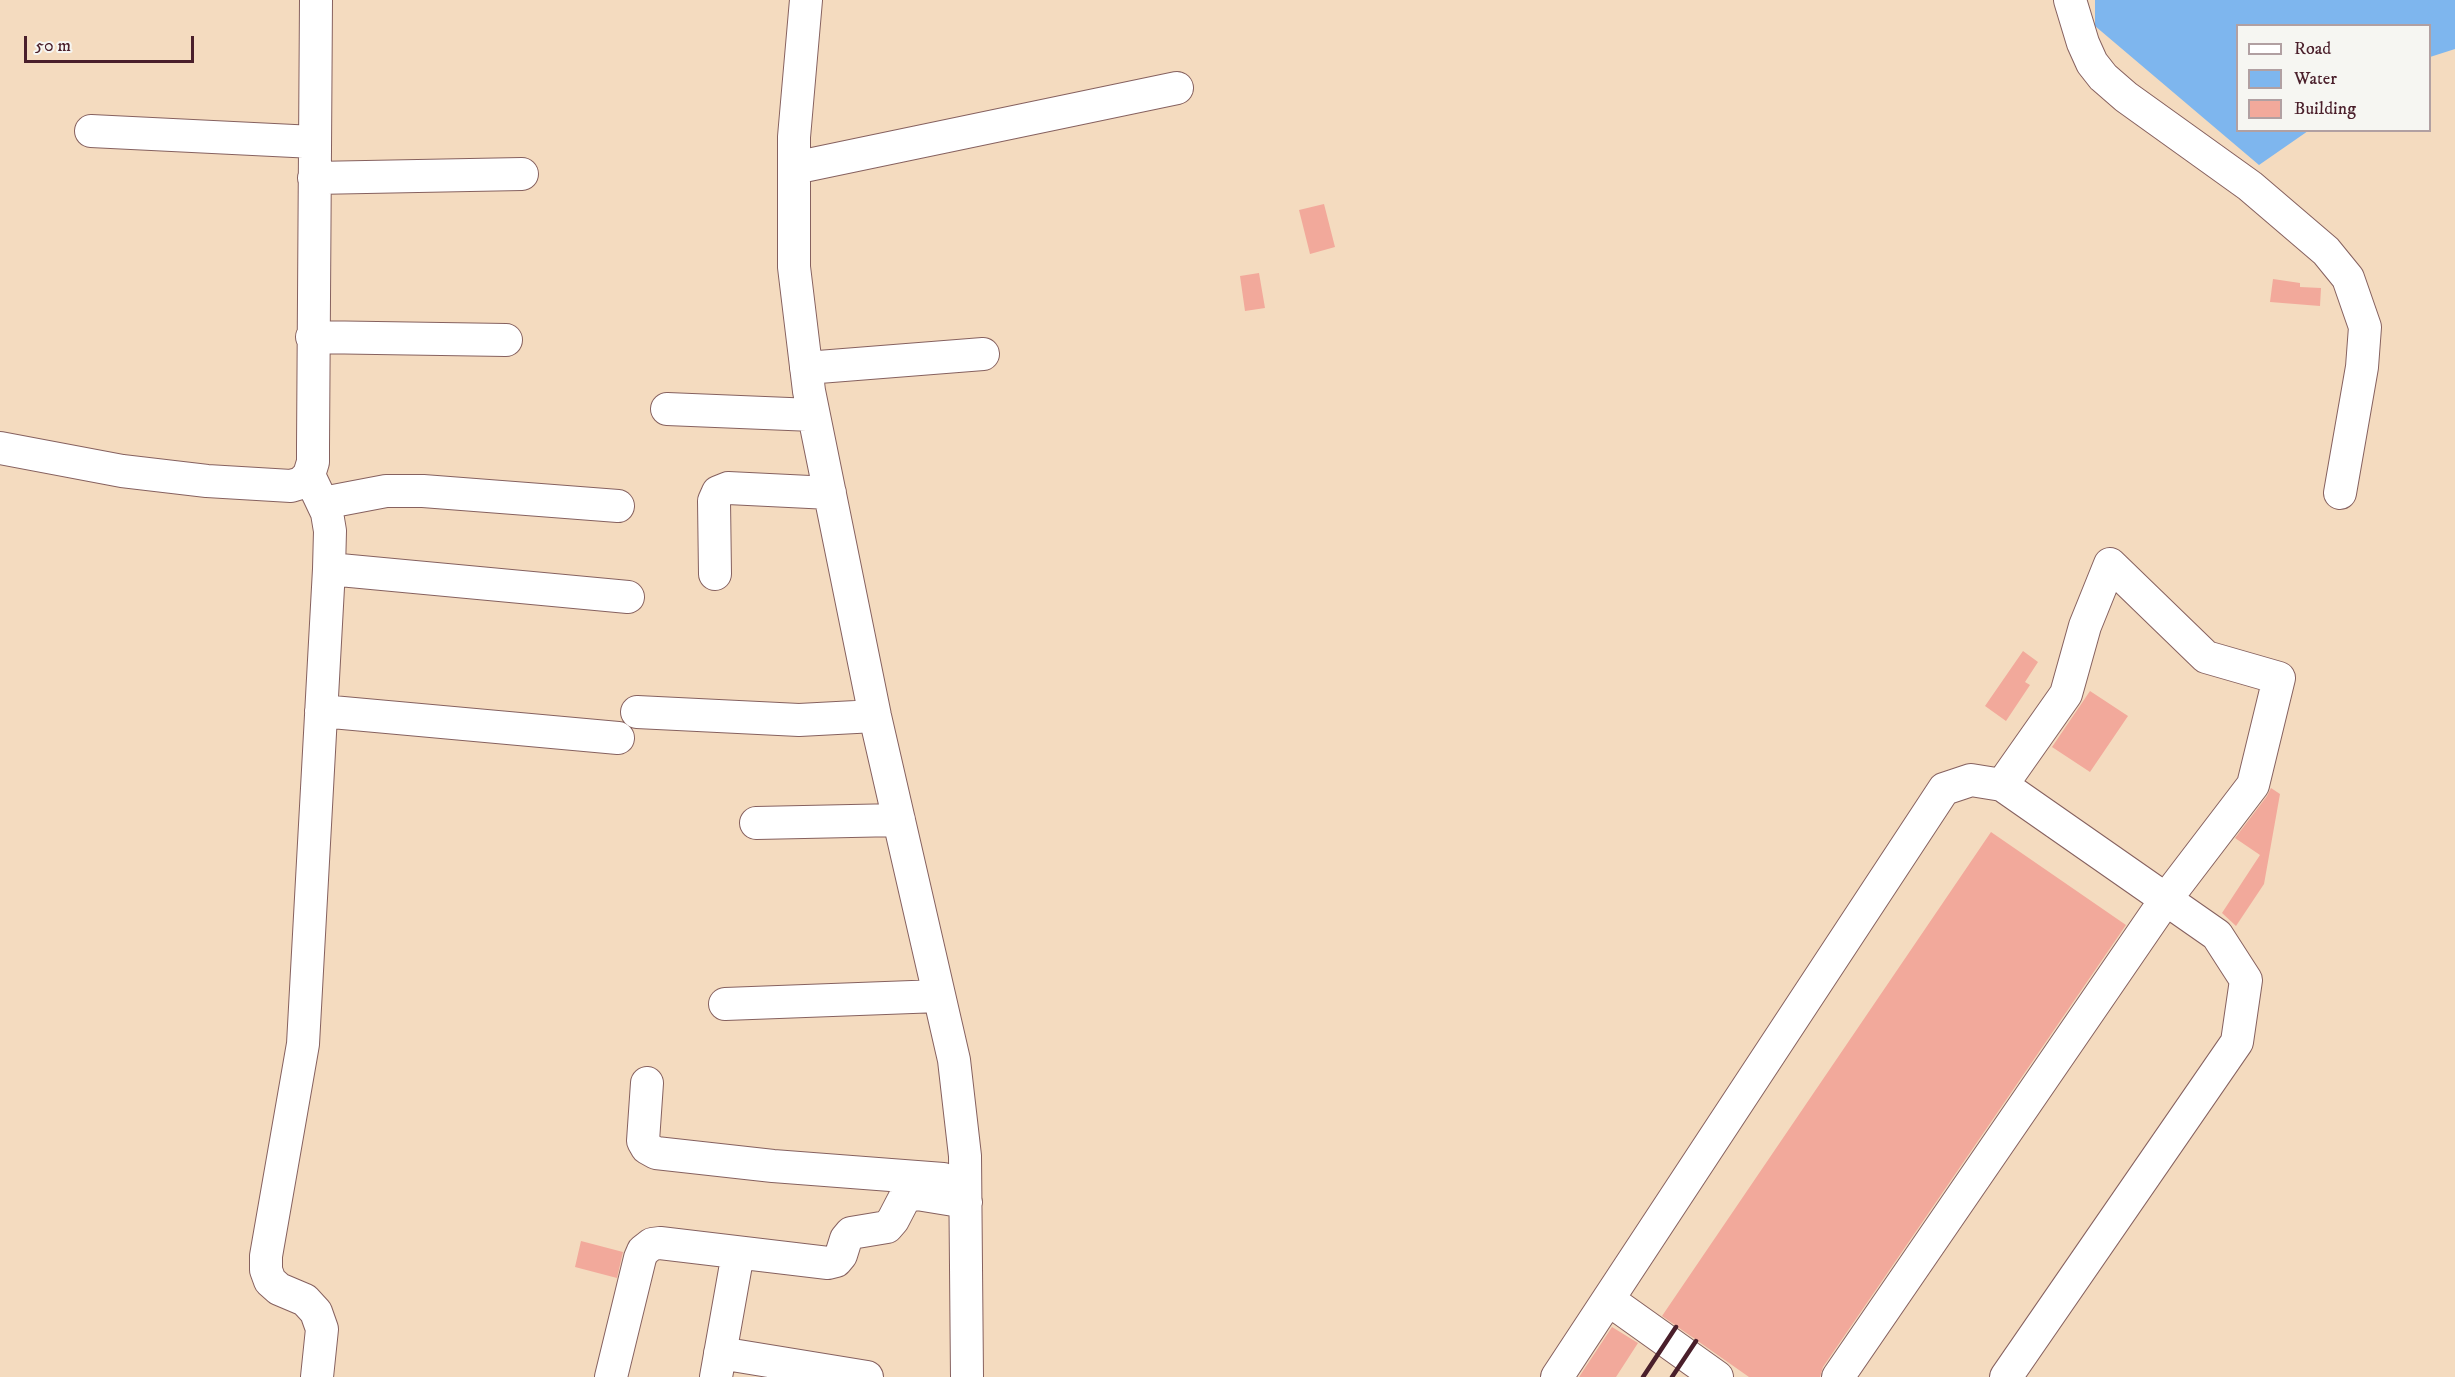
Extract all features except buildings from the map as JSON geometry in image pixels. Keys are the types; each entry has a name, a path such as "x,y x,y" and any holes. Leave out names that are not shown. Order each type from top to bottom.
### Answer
{"street":[{"path":"0,448 122,471 207,481 291,486 301,483 309,475 313,462 312,337 316,0"},
{"path":"806,0 794,137 794,267 813,415 876,716 954,1060 964,1156 967,1377"},
{"path":"2070,0 2083,43 2092,63 2103,77 2126,97 2250,186 2326,251 2348,278 2365,327 2362,367 2340,493"},
{"path":"794,168 1177,88"},
{"path":"91,131 314,142"},
{"path":"314,178 522,174"},
{"path":"312,337 507,340"},
{"path":"806,368 983,354"},
{"path":"667,409 813,415"},
{"path":"309,475 323,503 330,531 329,569 303,1044 266,1256 266,1270 270,1281 279,1289 305,1300 316,1312 322,1329 317,1377"},
{"path":"716,574 714,501 718,492 728,488 830,493"},
{"path":"323,503 386,491 423,491 618,506"},
{"path":"1838,1377 2166,899 2253,785 2279,678 2206,657 2110,564 2085,626 2066,694 2002,785"},
{"path":"329,569 628,597"},
{"path":"321,711 618,738"},
{"path":"637,712 799,720 876,716"},
{"path":"1557,1377 1944,789 1971,780 2002,785 2217,935 2246,980 2237,1042 2006,1377"},
{"path":"756,823 899,820"},
{"path":"725,1004 939,996"},
{"path":"647,1083 643,1141 647,1148 656,1153 965,1191"},
{"path":"611,1377 643,1251 652,1244 660,1243 828,1263 836,1261 841,1255 850,1233 887,1227 905,1197 965,1191"},
{"path":"738,1253 718,1365 867,1377"},
{"path":"1609,1300 1718,1377"}],"water":[{"path":"2095,0 2455,0 2455,49 2431,57 2431,24 2236,24 2236,132 2307,132 2259,165 2095,26"}],"railway":[{"path":"1643,1377 1676,1327"},
{"path":"1672,1377 1696,1341"}]}
